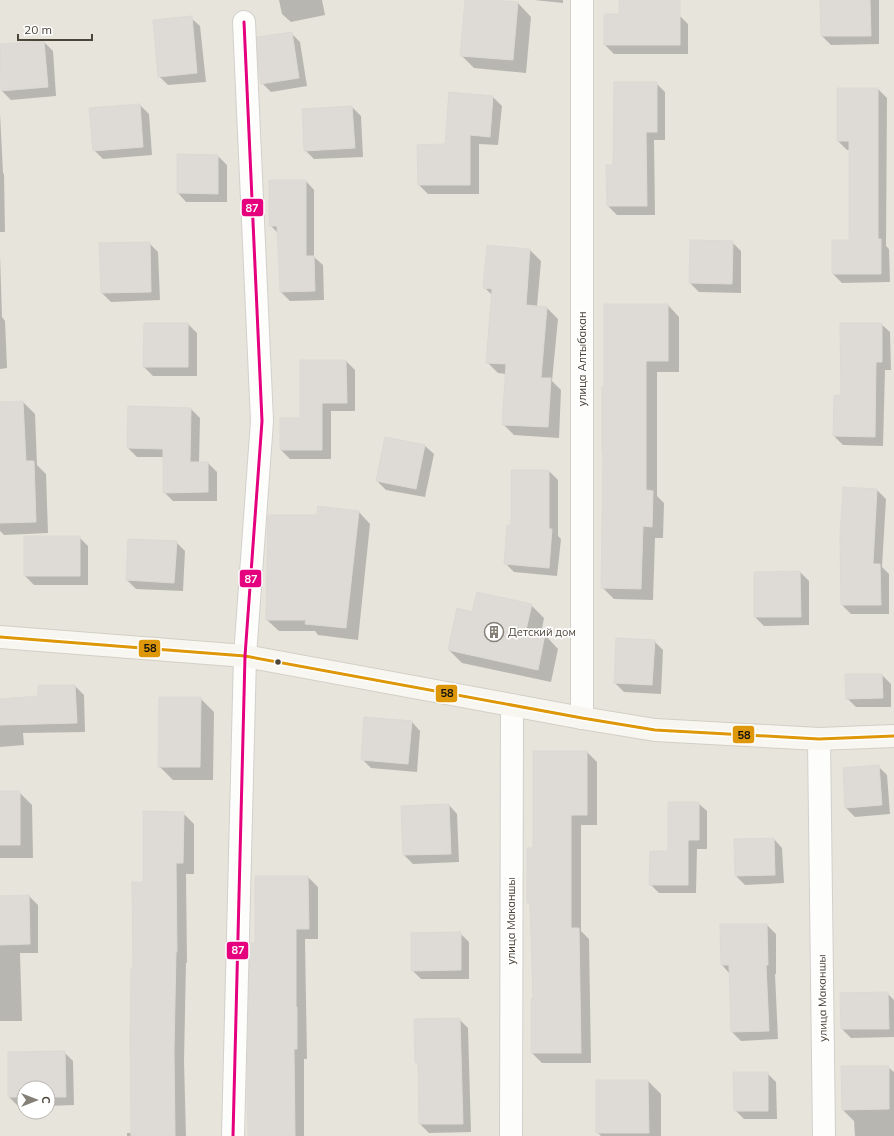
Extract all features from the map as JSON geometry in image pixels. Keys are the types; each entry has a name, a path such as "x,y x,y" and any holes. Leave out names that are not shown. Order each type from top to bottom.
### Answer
{"main road":[{"path":"0,637 245,656 655,730 819,739 894,736"}],"street":[{"name":"улица Алтыбакан","path":"582,0 582,718"},
{"path":"234,1136 245,656 262,421 244,22"},
{"name":"улица Маканшы","path":"511,1136 512,705"},
{"name":"улица Маканшы","path":"819,739 824,1136"}],"shaded area":[{"path":"0,0 894,0 894,1136 0,1136"}],"building":[{"path":"465,0 518,2 513,60 460,56"},
{"path":"619,0 680,0 680,45 604,45 604,14 619,14"},
{"path":"820,0 870,0 871,36 821,36"},
{"path":"192,16 197,73 158,77 153,20"},
{"path":"292,32 299,78 261,84 258,66 257,37"},
{"path":"44,41 48,87 1,91 0,44"},
{"path":"614,82 657,82 657,132 646,132 647,206 607,206 606,165 613,165"},
{"path":"837,88 878,88 878,239 881,239 881,274 832,274 832,240 849,240 849,141 837,141"},
{"path":"449,92 493,96 490,137 470,135 470,185 418,185 417,145 445,144"},
{"path":"140,104 143,147 93,151 89,108"},
{"path":"352,106 355,148 304,151 302,109"},
{"path":"177,154 218,155 218,194 177,193"},
{"path":"269,180 306,180 306,256 314,256 315,291 280,292 277,226 269,226"},
{"path":"690,240 733,241 732,284 689,283"},
{"path":"150,242 151,292 101,293 99,243"},
{"path":"487,245 530,249 526,305 547,307 541,378 551,378 548,427 502,425 506,364 486,363 492,289 483,288"},
{"path":"604,304 668,304 668,361 646,361 646,490 653,491 652,527 643,526 641,589 601,588"},
{"path":"144,323 188,323 188,367 143,367"},
{"path":"840,323 882,323 882,362 876,362 875,437 833,436 834,395 841,395"},
{"path":"300,360 346,360 347,403 322,403 322,450 280,450 280,418 300,418"},
{"path":"23,401 26,461 34,461 36,522 0,523 0,402"},
{"path":"128,406 191,408 190,462 208,462 208,492 163,493 163,449 127,448"},
{"path":"385,437 425,445 416,489 376,481"},
{"path":"511,470 549,470 549,529 552,529 549,568 504,564 507,525 511,525"},
{"path":"843,487 877,489 873,564 880,564 881,605 841,605 840,535"},
{"path":"318,506 359,511 346,628 305,624 306,620 266,620 268,515 317,515"},
{"path":"24,536 80,536 80,576 24,576"},
{"path":"128,539 177,541 174,583 126,580"},
{"path":"800,571 801,617 754,617 754,572"},
{"name":"Детский дом","path":"477,592 532,604 526,630 545,634 538,670 448,650 457,608 472,612"},
{"path":"616,638 655,640 652,685 614,683"},
{"path":"845,674 882,674 883,698 846,699"},
{"path":"38,685 75,685 77,723 0,725 0,699 38,696"},
{"path":"159,697 201,697 200,767 158,767"},
{"path":"364,717 412,721 408,764 361,760"},
{"path":"533,751 587,751 587,815 571,815 571,928 579,928 581,1053 531,1053 531,999 533,999 530,903 527,903 527,848 533,848"},
{"path":"879,765 882,805 845,808 843,768"},
{"path":"0,791 20,791 20,845 0,845"},
{"path":"668,802 699,802 699,840 688,840 688,885 649,885 650,851 668,851"},
{"path":"449,804 451,854 403,855 401,806"},
{"path":"143,811 184,812 183,863 176,863 177,952 174,1050 175,1136 131,1136 130,1037 131,968 133,968 132,882 143,882"},
{"path":"774,838 775,875 735,876 734,839"},
{"path":"255,876 308,876 309,929 296,929 297,1049 294,1049 295,1136 248,1136 247,1084 250,943 255,943"},
{"path":"29,895 30,944 0,945 0,896"},
{"path":"720,924 767,924 768,965 766,965 769,1031 731,1032 729,965 721,965"},
{"path":"461,932 461,970 411,971 411,933"},
{"path":"888,992 889,1029 841,1029 840,993"},
{"path":"460,1018 463,1124 419,1124 418,1062 415,1063 414,1019"},
{"path":"65,1051 66,1097 56,1097 56,1080 16,1080 16,1097 8,1097 8,1052"},
{"path":"841,1066 889,1066 889,1109 842,1110"},
{"path":"733,1072 768,1072 768,1111 734,1111"},
{"path":"596,1080 648,1080 649,1133 596,1133"}],"transit line":[{"name":"87","path":"233,1136 245,656 262,421 244,22"},
{"name":"58","path":"0,637 245,656 655,730 819,739 894,736"}],"place":[{"name":"Детский дом","path":"494,632"}]}
